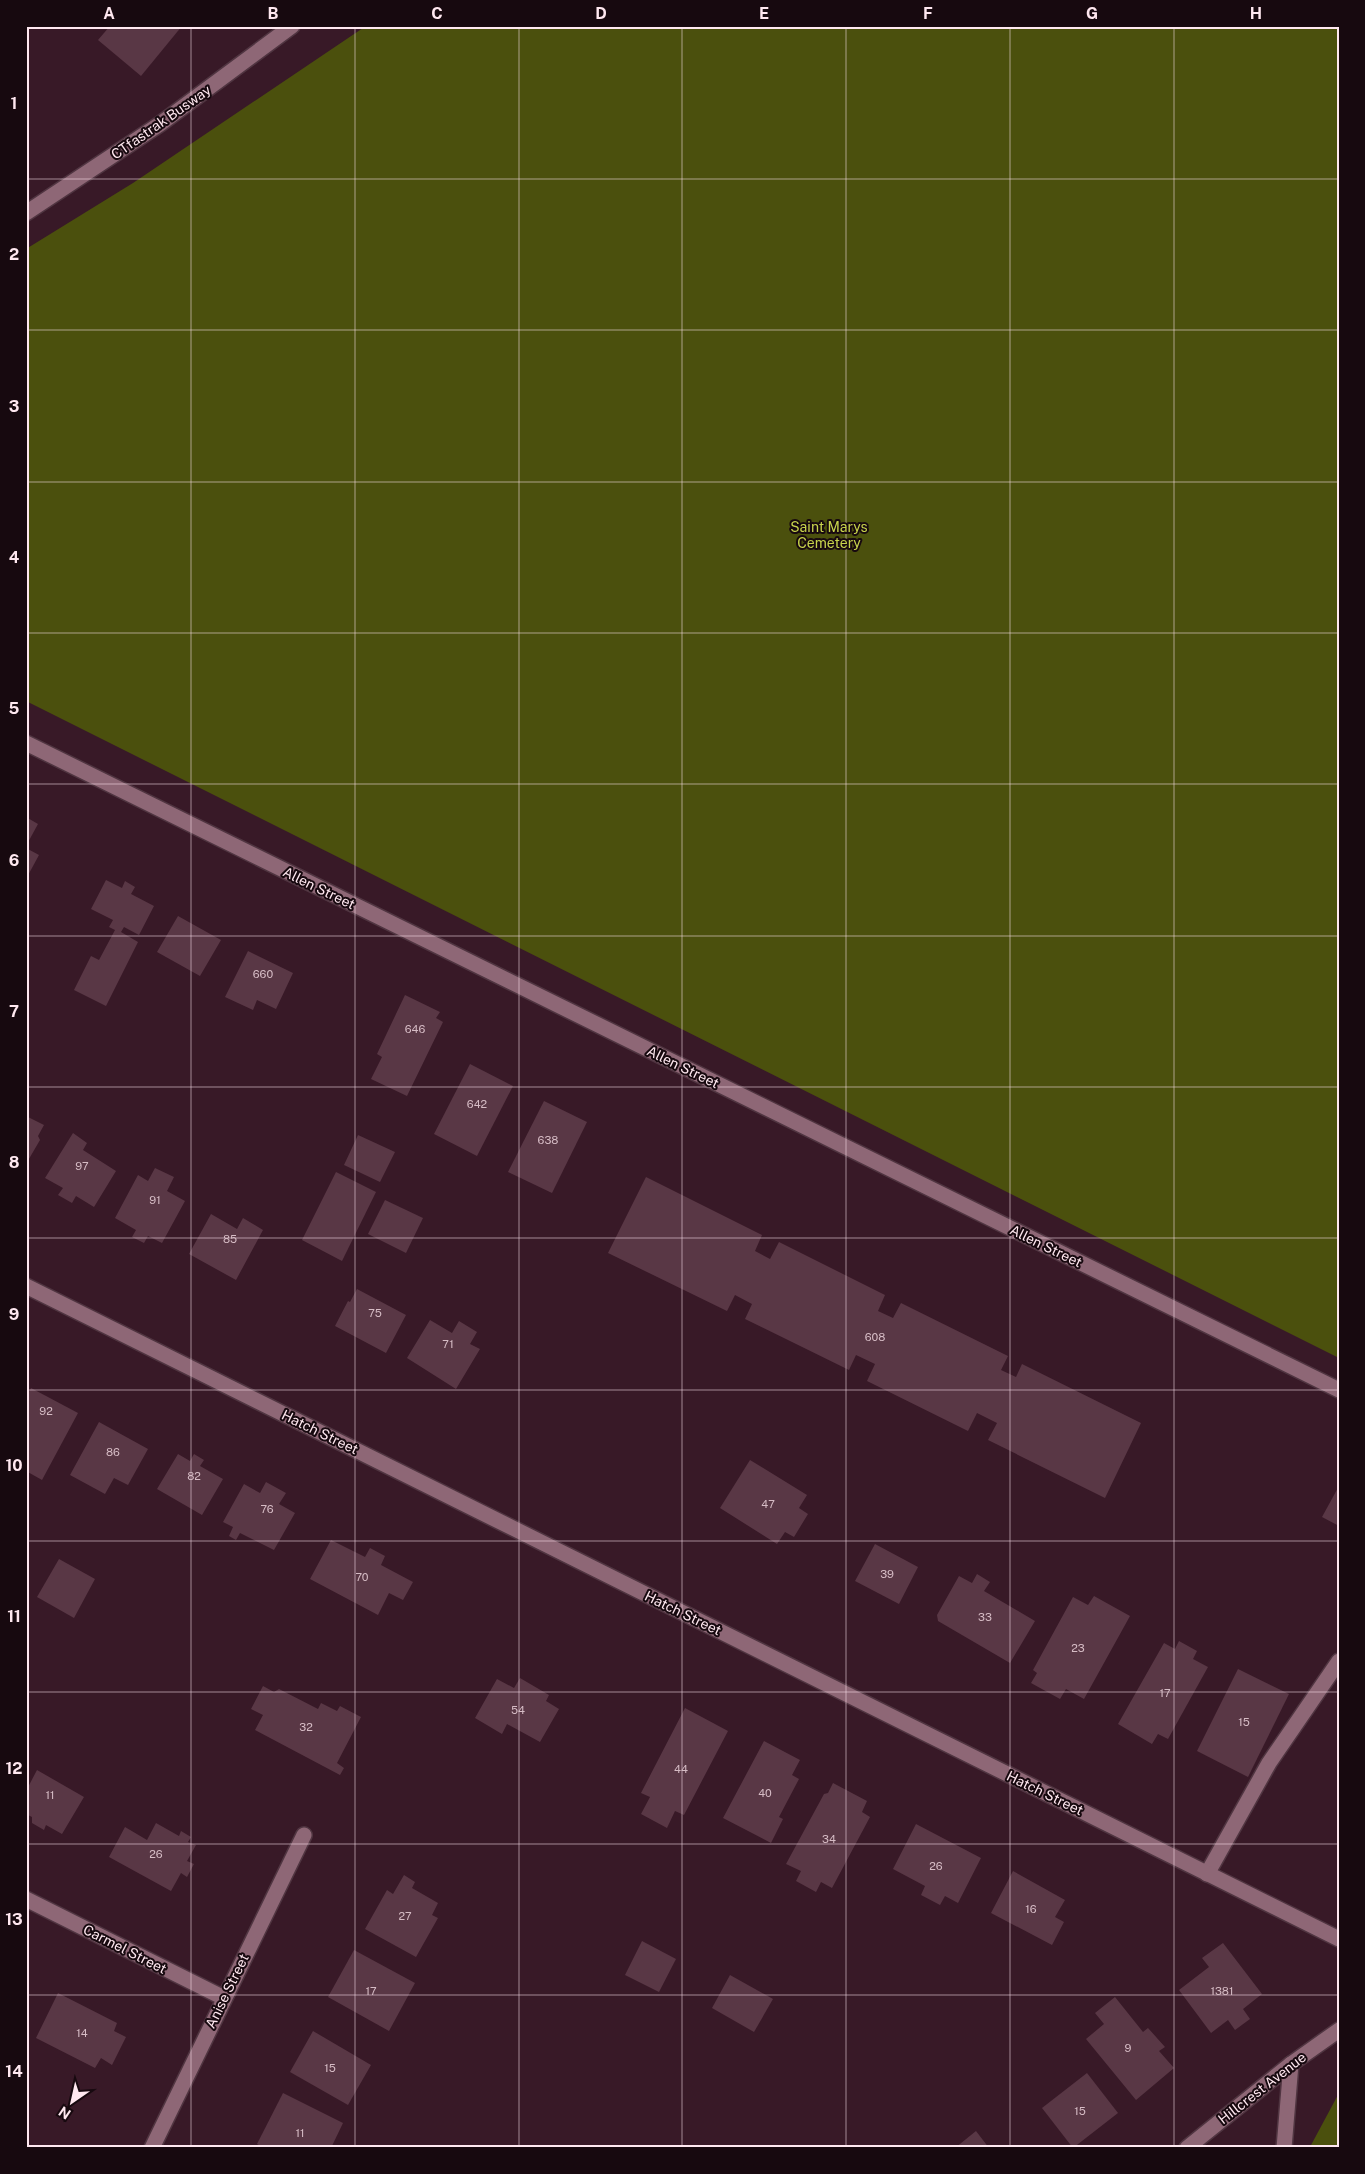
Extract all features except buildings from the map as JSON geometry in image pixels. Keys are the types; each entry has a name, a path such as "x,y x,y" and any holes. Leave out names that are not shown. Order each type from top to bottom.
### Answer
{"street":[{"name":"CTfastrak Busway","path":"26,213 160,124 292,26"},
{"name":"Allen Street","path":"26,743 1339,1390"},
{"name":"Hatch Street","path":"26,1286 1339,1940"},
{"path":"1207,1874 1268,1763 1339,1661"},
{"name":"Anise Street","path":"152,2148 304,1836"},
{"name":"Carmel Street","path":"26,1899 224,1998"},
{"name":"Hillcrest Avenue","path":"1187,2148 1291,2064 1339,2030"},
{"path":"1284,2148 1291,2064"}],"green space":[{"name":"Saint Marys Cemetery","path":"366,26 1339,26 1339,1358 26,701 26,249 133,183"},
{"path":"1339,2093 1339,2148 1310,2148 1310,2147"}]}
